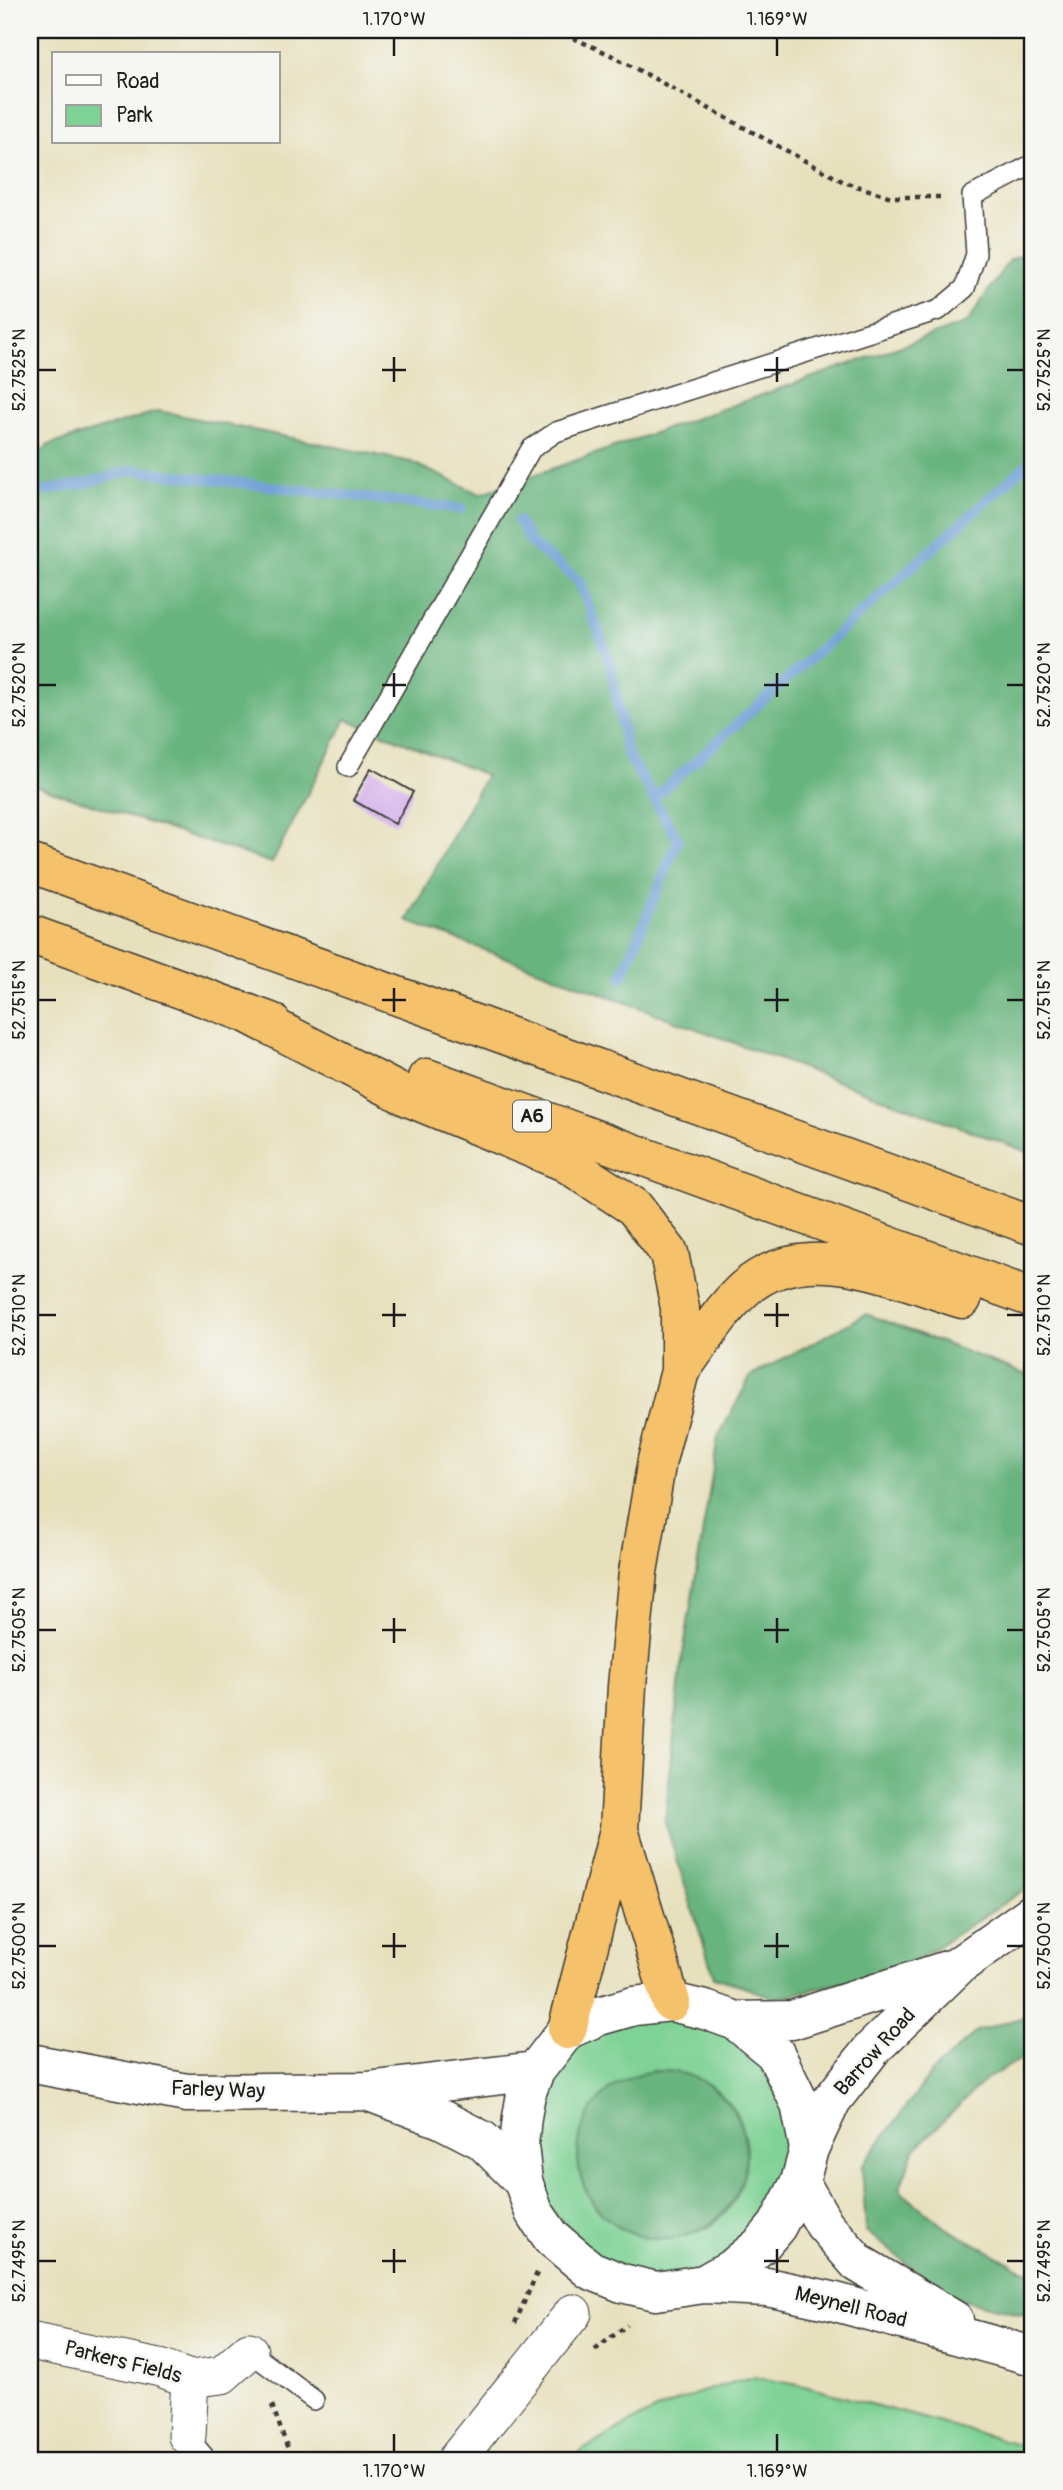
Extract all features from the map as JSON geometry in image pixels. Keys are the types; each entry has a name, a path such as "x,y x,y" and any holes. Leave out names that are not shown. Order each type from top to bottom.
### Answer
{"highway":[{"path":"30,863 1033,1226"},
{"name":"A6","path":"30,934 1033,1298"},
{"path":"246,1013 408,1097 565,1162 634,1207 669,1253 680,1308 680,1371 657,1460 638,1573 627,1686 619,1830 567,2030"},
{"path":"680,1371 744,1289 779,1268 820,1261 878,1272 1033,1322"},
{"path":"619,1830 671,2002"}],"street":[{"name":"Barrow Road","path":"704,2284 734,2267 761,2245 777,2226 832,2099 872,2049 958,1966 1033,1913"},
{"name":"Barrow Road","path":"736,2021 792,2020 958,1966"},
{"path":"704,2284 656,2291 622,2283 590,2270 552,2238 534,2212 523,2182 519,2145 526,2094 535,2071 567,2030 599,2016 634,2006 671,2002 736,2021"},
{"name":"Meynell Road","path":"736,2021 775,2053 800,2104 804,2165 824,2224 858,2263 997,2345"},
{"name":"Farley Way","path":"30,2063 187,2093 367,2091 535,2071"},
{"name":"Farley Way","path":"367,2091 442,2119 482,2140 523,2182"},
{"name":"Meynell Road","path":"704,2284 767,2287 832,2301 1033,2356"},
{"path":"456,2460 573,2313"},
{"name":"Parkers Fields","path":"30,2341 160,2368 190,2379 222,2375 250,2351"},
{"path":"190,2379 197,2448"}],"lane":[{"path":"348,767 531,449 556,432 939,310 965,288 975,254 972,196 1033,164"},
{"path":"250,2351 314,2400"}],"path":[{"path":"555,30 609,54 844,182 891,197 972,196"}],"green space":[{"path":"1033,251 1033,1154 407,921 486,775 346,719 272,863 30,784 30,460 49,445 159,411 411,462 480,494 967,323 1009,260"},
{"path":"866,1314 1033,1377 1033,1884 903,1969 775,1998 714,1977 665,1822 681,1666 718,1437 751,1376"},
{"path":"1033,2014 1033,2052 985,2080 915,2149 899,2190 944,2227 1033,2274 1033,2316 948,2297 866,2231 862,2166 932,2072 977,2031"},
{"path":"599,2016 736,2021 809,2149 734,2267 622,2283 523,2181 552,2048","holes":["652,2071 677,2073 699,2079 718,2091 741,2123 734,2200 713,2224 699,2231 666,2239 634,2235 620,2228 602,2213 587,2194"]},
{"path":"662,2071 694,2077 722,2095 740,2123 746,2155 740,2187 722,2215 694,2233 662,2239 630,2233 602,2215 584,2187 578,2155 584,2123 602,2095 630,2077"},
{"path":"753,2377 804,2386 1033,2448 1033,2460 567,2460 656,2410 702,2392"}],"building":[{"path":"371,768 413,792 395,824 353,800"}],"waterway":[{"path":"654,798 1033,459"},
{"path":"30,494 91,482 132,470 462,509"},
{"path":"518,521 532,544 579,581 610,662 627,753 678,840 622,977"}]}
